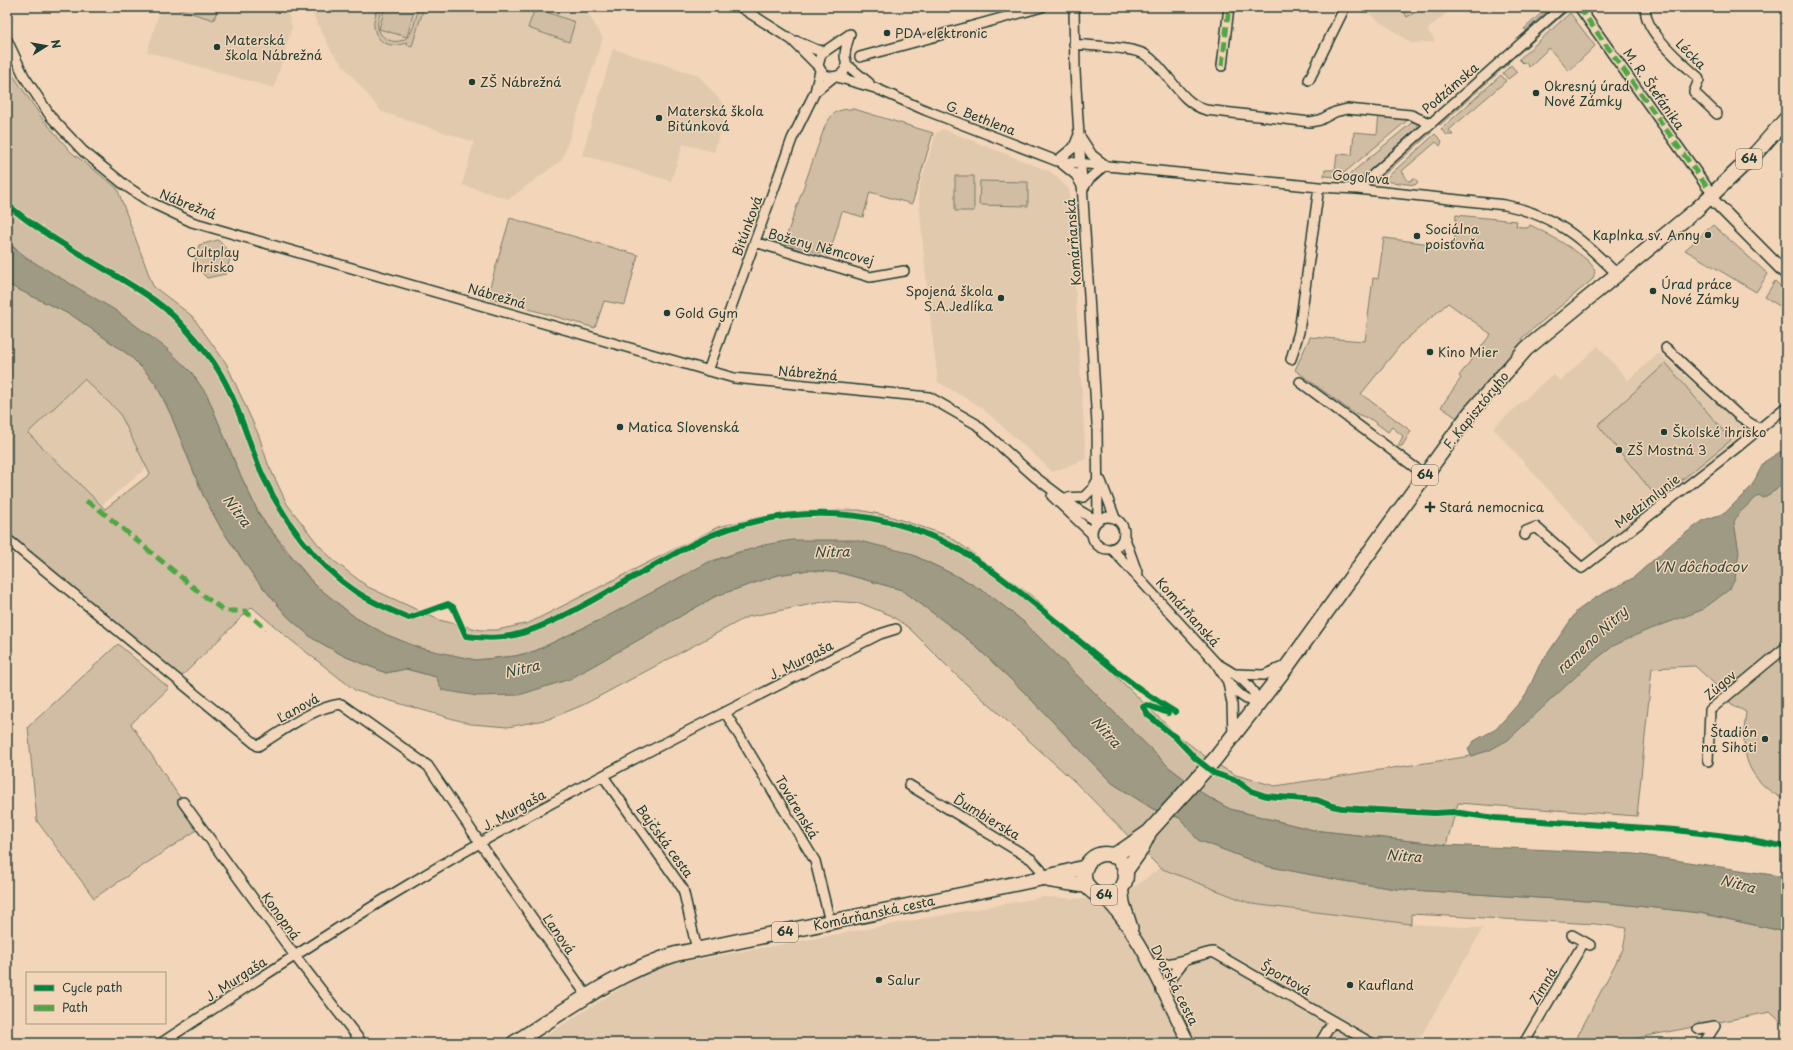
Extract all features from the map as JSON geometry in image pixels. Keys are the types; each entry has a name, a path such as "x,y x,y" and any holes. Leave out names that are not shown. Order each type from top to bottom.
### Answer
{"main road":[{"name":"64","path":"1708,192 1756,153 1786,119"},
{"name":"F. Kapisztóryho","path":"1258,704 1288,665 1470,413 1526,349 1617,274 1708,192"},
{"name":"64","path":"1112,856 1149,832 1210,764 1258,704"},
{"name":"64","path":"1125,872 1121,862 1107,854 1097,856 1090,861 1086,867 1085,875 1088,886 1092,891 1100,895 1113,894 1122,886 1125,872 1140,851 1149,832"},
{"name":"Komárňanská cesta","path":"514,1043 587,996 650,962 676,954 1043,878 1086,867"},
{"name":"Komárňanská cesta","path":"1043,878 1088,886"}],"street":[{"path":"740,7 792,40 817,50 838,50 846,60"},
{"path":"860,58 1042,7"},
{"name":"Komárňanská","path":"1074,7 1074,44 1099,476 1098,520 1091,533"},
{"path":"1222,66 1229,7"},
{"path":"1309,80 1345,7"},
{"name":"Podzámska","path":"1357,189 1562,7"},
{"name":"M. R. Štefánika","path":"1579,7 1708,192 1786,274"},
{"name":"Lécka","path":"1646,7 1644,12 1665,46 1679,62 1698,77 1699,80 1694,92 1696,96 1717,114"},
{"path":"792,40 819,68 828,77 835,77 844,72 850,34 821,54 819,68"},
{"name":"Nábrežná","path":"7,40 24,76 51,118 83,151 126,186 150,202 185,219 735,379 929,397 976,424 1035,477 1080,511 1098,520"},
{"path":"1074,44 1134,51 1145,55 1191,103 1206,110 1310,122 1320,120 1334,112 1347,109 1411,115 1430,123"},
{"name":"G. Bethlena","path":"846,60 875,88"},
{"name":"Bitúnková","path":"708,371 792,140 815,92 819,68"},
{"name":"Bitúnková","path":"815,92 835,77"},
{"name":"G. Bethlena","path":"835,77 875,88 925,110 1057,161 1081,163"},
{"path":"1079,133 1074,147 1057,161 1069,168 1076,176 1083,189"},
{"path":"1079,133 1084,144 1092,155 1105,165 1089,179 1083,189"},
{"name":"Gogoľova","path":"1081,163 1319,187 1357,189 1505,205 1533,212 1570,231 1617,274"},
{"path":"1291,359 1299,332 1319,187"},
{"name":"Boženy Němcovej","path":"755,242 870,277 904,271"},
{"path":"1666,348 1739,416 1759,429"},
{"path":"1300,382 1425,475"},
{"name":"Medzimlynie","path":"1525,535 1526,531 1536,527 1582,568 1786,407"},
{"path":"1062,498 1084,497 1093,488 1099,476"},
{"name":"Komárňanská","path":"1099,476 1115,518 1123,528 1124,536 1140,578"},
{"name":"Nábrežná","path":"1035,477 1061,506 1091,533"},
{"path":"1098,520 1106,517 1115,518"},
{"path":"1091,533 1094,543 1103,549 1112,549 1120,544 1124,536"},
{"name":"Ľanová","path":"7,539 258,746 319,710 331,705 341,704 428,766 587,996"},
{"name":"Komárňanská","path":"1112,549 1128,568 1140,578 1216,664"},
{"name":"J. Murgaša","path":"161,1043 401,889 480,843 725,712 880,634 896,629"},
{"name":"Zúgov","path":"1708,761 1710,710 1786,647"},
{"path":"1216,664 1236,674 1256,694 1258,704 1248,702 1228,683 1216,664"},
{"path":"1236,674 1264,675 1288,665"},
{"path":"1228,683 1232,704 1233,735"},
{"name":"Továrenská","path":"725,712 815,861 830,922"},
{"name":"Bajčská cesta","path":"603,776 683,889 697,950"},
{"name":"Ďumbierska","path":"909,784 1030,859 1041,870 1043,878"},
{"name":"Konopná","path":"183,802 295,956 362,1043"},
{"name":"Dvorská cesta","path":"1122,886 1124,903 1136,940"},
{"name":"Dvorská cesta","path":"1100,895 1114,908 1136,940 1189,1043"},
{"name":"Zimná","path":"1524,1043 1587,943 1572,935"},
{"name":"Športová","path":"1148,963 1159,964 1184,962 1200,954 1214,952 1371,1043"},
{"name":"Športová","path":"1161,991 1184,962"},
{"path":"1322,1042 1333,1021"},
{"path":"1698,1029 1715,1026 1704,1043"}],"shaded area":[{"name":"Materská škola Nábrežná","path":"161,7 286,7 292,27 274,88 147,52"},
{"name":"ZŠ Nábrežná","path":"309,7 584,7 603,38 562,160 509,199 462,185 474,142 382,112 332,52"},
{"path":"1359,7 1454,7 1427,30 1435,40 1433,42 1411,43"},
{"name":"Materská škola Bitúnková","path":"613,49 698,75 726,107 726,112 714,152 683,144 671,181 582,155"},
{"name":"Spojená škola S.A.Jedlíka","path":"943,129 1051,172 1069,189 1086,459 1053,472 981,407 938,382 929,310 918,191 936,133"},
{"name":"ZŠ Mostná 3","path":"1598,346 1628,380 1659,353 1748,431 1600,547 1493,428 1553,374 1560,381"},
{"path":"84,379 119,412 148,466 101,506 27,433"},
{"path":"1160,868 1252,904 1411,924 1483,928 1417,1043 534,1043 646,972 667,965 1043,897 1116,900"}],"green space":[{"path":"179,7 218,7 214,20 178,9"},
{"path":"378,7 382,7 378,23 380,33 388,40 397,41 406,38 410,34 419,7 424,7 412,46 407,45 407,42 391,45 381,41 375,32 374,24"},
{"path":"385,7 415,7 407,37 379,29"},
{"path":"1402,7 1425,7 1407,17"},
{"path":"1548,7 1552,7 1526,30 1524,29"},
{"path":"535,8 575,22 569,42 528,28"},
{"path":"1565,9 1565,13 1515,57 1514,55"},
{"path":"1570,13 1595,46 1569,71 1549,48 1529,67 1525,62 1523,63 1519,59"},
{"path":"7,61 13,75 42,118 71,152 117,188 153,286 192,316 226,363 259,436 268,464 287,504 317,543 334,561 368,587 439,620 481,630 497,630 529,623 718,527 759,517 804,511 859,510 889,516 949,536 1036,599 1176,734 1214,763 1236,775 1275,786 1471,756 1769,480 1786,472 1786,801 1762,784 1754,775 1749,765 1745,754 1744,741 1746,712 1730,703 1730,698 1695,666 1652,668 1637,816 1458,803 1446,845 1313,830 1230,809 1208,797 1170,768 1025,623 991,596 965,580 909,553 741,551 709,562 606,617 535,651 515,656 476,660 456,657 420,648 387,635 356,618 314,584 260,516 239,472 207,395 7,242"},
{"path":"1505,62 1509,63 1440,125 1437,122"},
{"path":"1511,65 1517,72 1508,79 1503,73"},
{"path":"1501,75 1506,81 1449,130 1453,135 1447,135 1441,129"},
{"path":"854,109 933,133 912,204 870,192 863,217 842,211 829,256 784,243 825,126 836,112"},
{"path":"1379,115 1409,119 1339,177 1324,176 1325,170 1335,170 1337,154 1352,155 1354,132 1377,134"},
{"path":"1415,120 1418,127 1361,178 1345,178"},
{"path":"1427,132 1432,132 1378,180 1382,172"},
{"path":"1435,134 1442,141 1440,146 1436,142 1402,171 1408,181 1414,178 1418,182 1415,185 1383,181"},
{"path":"955,176 974,176 974,211 955,211"},
{"path":"980,181 1028,182 1028,206 979,205"},
{"path":"1456,215 1517,221 1516,226 1528,228 1530,225 1574,250 1589,262 1594,270 1593,279 1522,338 1523,342 1495,372 1457,418 1441,407 1461,378 1459,376 1491,334 1448,303 1402,343 1361,394 1411,431 1402,446 1398,446 1403,436 1392,427 1388,432 1372,420 1352,412 1295,370 1310,337 1365,341 1373,278 1378,279 1384,238 1454,247"},
{"path":"510,218 638,255 625,305 604,301 595,328 487,297"},
{"path":"1713,225 1768,274 1756,292 1685,250"},
{"name":"Cultplay Ihrisko","path":"218,240 231,254 226,274 207,278 194,264 199,245"},
{"path":"1775,281 1786,291 1786,310 1765,297"},
{"path":"7,284 73,316 129,355 146,372 156,384 171,415 203,495 222,530 255,578 288,617 312,638 344,656 386,673 406,669 436,677 570,678 716,596 778,575 809,570 841,573 902,590 969,640 1023,691 1112,783 1153,809 1180,818 1198,840 1266,866 1344,881 1396,889 1602,902 1700,913 1786,932 1786,1027 1770,1012 1611,1043 1574,1043 1623,949 1627,928 1596,924 1411,914 1411,924 1252,904 1160,868 1075,782 955,674 908,627 890,615 860,603 828,601 747,617 583,705 549,719 508,727 471,724 356,691 287,637 252,607 179,679 7,533","holes":["84,379 119,412 150,474 105,509 28,433"]},
{"name":"Školské ihrisko","path":"1666,363 1731,440 1658,499 1598,425"},
{"path":"118,644 169,688 131,724 200,828 94,898 37,821 28,727"}],"water":[{"name":"Nitra","path":"7,242 25,257 115,310 166,348 192,373 207,395 239,472 260,516 286,551 314,584 356,618 387,635 420,648 476,660 515,656 535,651 606,617 709,562 764,545 792,540 855,540 909,553 965,580 991,596 1025,623 1170,768 1208,797 1230,809 1313,830 1446,845 1635,854 1786,877 1786,932 1700,913 1602,902 1396,889 1266,866 1198,840 1180,818 1153,809 1112,783 1023,691 969,640 902,590 841,573 808,570 778,575 716,596 570,679 519,695 477,696 442,690 436,677 406,669 386,673 344,656 312,638 288,617 255,578 222,530 203,495 171,415 156,384 129,355 73,316 7,284"},
{"name":"VN dôchodcov","path":"1786,448 1786,478 1776,490 1763,498 1759,495 1738,514 1734,522 1739,552 1735,579 1730,589 1702,610 1643,632 1613,646 1584,669 1508,740 1488,751 1471,756 1468,749 1474,741 1496,729 1526,695 1539,666 1577,611 1595,598 1633,578 1676,540 1704,520 1725,513 1751,487 1764,462"}],"marked path":[{"path":"1222,66 1229,7"},
{"path":"1579,7 1707,187"},
{"path":"86,501 100,510 205,597 225,611 245,611 266,629"}],"cycle path":[{"path":"7,204 47,234 144,293 176,318 197,341 213,362 224,381 237,407 263,476 290,524 314,554 340,580 355,591 381,606 409,618 448,604 453,607 466,636 488,638 510,636 526,632 561,617 598,598 681,550 717,533 751,522 786,516 821,514 855,516 889,522 922,532 954,547 985,566 1032,602 1125,678 1175,712"},
{"path":"1168,713 1147,705 1143,707 1148,715 1175,737 1195,758 1214,773 1237,781 1251,791 1266,796 1317,800 1342,808 1434,813 1453,812 1495,818 1676,830 1742,838 1786,847"}],"place":[{"name":"PDA elektronic","path":"887,33"},
{"name":"Materská škola Nábrežná","path":"217,47"},
{"name":"ZŠ Nábrežná","path":"472,82"},
{"name":"Okresný úrad Nové Zámky","path":"1536,93"},
{"name":"Materská škola Bitúnková","path":"659,118"},
{"name":"Kaplnka sv. Anny","path":"1708,235"},
{"name":"Sociálna poisťovňa","path":"1417,236"},
{"name":"Úrad práce Nové Zámky","path":"1653,291"},
{"name":"Spojená škola S.A.Jedlíka","path":"1001,298"},
{"name":"Gold Gym","path":"667,313"},
{"name":"Kino Mier","path":"1430,352"},
{"name":"Matica Slovenská","path":"620,427"},
{"name":"Školské ihrisko","path":"1664,432"},
{"name":"ZŠ Mostná 3","path":"1619,450"},
{"name":"Stará nemocnica","path":"1430,507"},
{"name":"Štadión na Sihoti","path":"1765,739"},
{"name":"Salur","path":"879,980"},
{"name":"Kaufland","path":"1350,985"}],"water label":[{"name":"rameno Nitry","path":"1592,640"}]}
